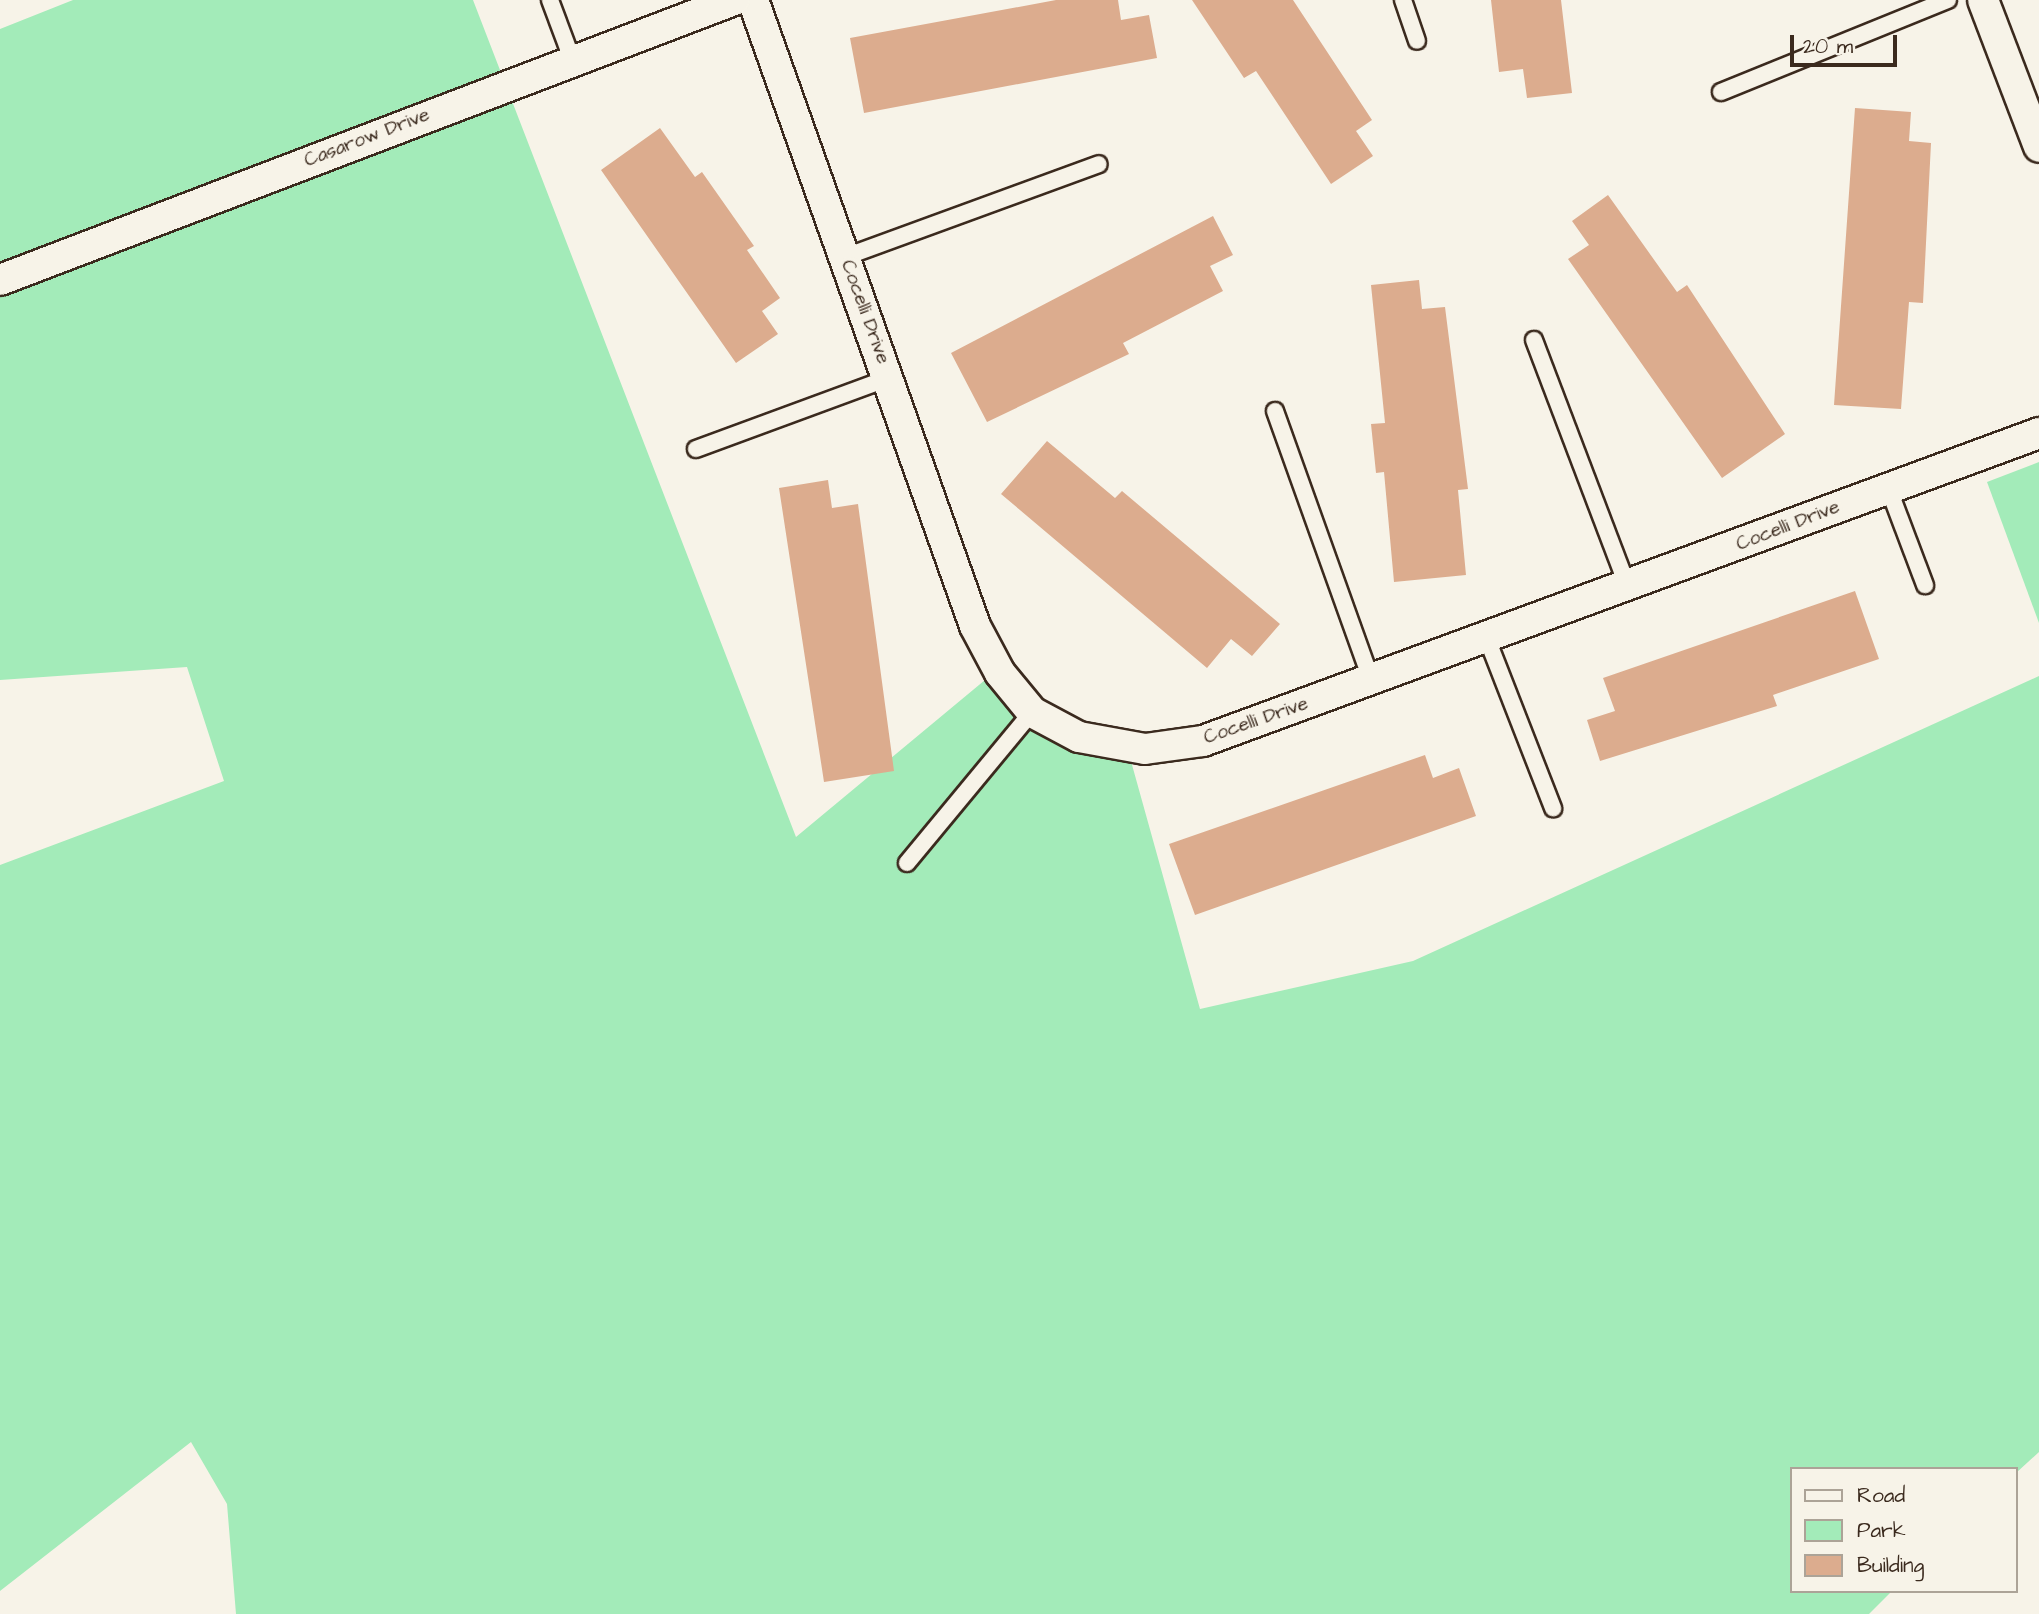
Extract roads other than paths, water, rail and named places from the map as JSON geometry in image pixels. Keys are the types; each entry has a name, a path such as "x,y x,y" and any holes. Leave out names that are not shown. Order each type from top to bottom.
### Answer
{"street":[{"name":"Casarow Drive","path":"0,280 572,59 734,0"},
{"name":"Cocelli Drive","path":"753,0 975,626 1000,673 1032,712 1079,737 1145,748 1203,741 1486,636 1628,588 1888,487 2039,433"},
{"path":"1983,0 2039,146"}],"lane":[{"path":"550,0 572,59"},
{"path":"1403,0 1418,41"},
{"path":"1721,92 1948,0"},
{"path":"845,257 1099,164"},
{"path":"1534,340 1628,588"},
{"path":"696,449 889,378"},
{"path":"1275,411 1371,679"},
{"path":"1888,487 1925,585"},
{"path":"1486,636 1553,808"},
{"path":"907,863 1032,712"}]}
